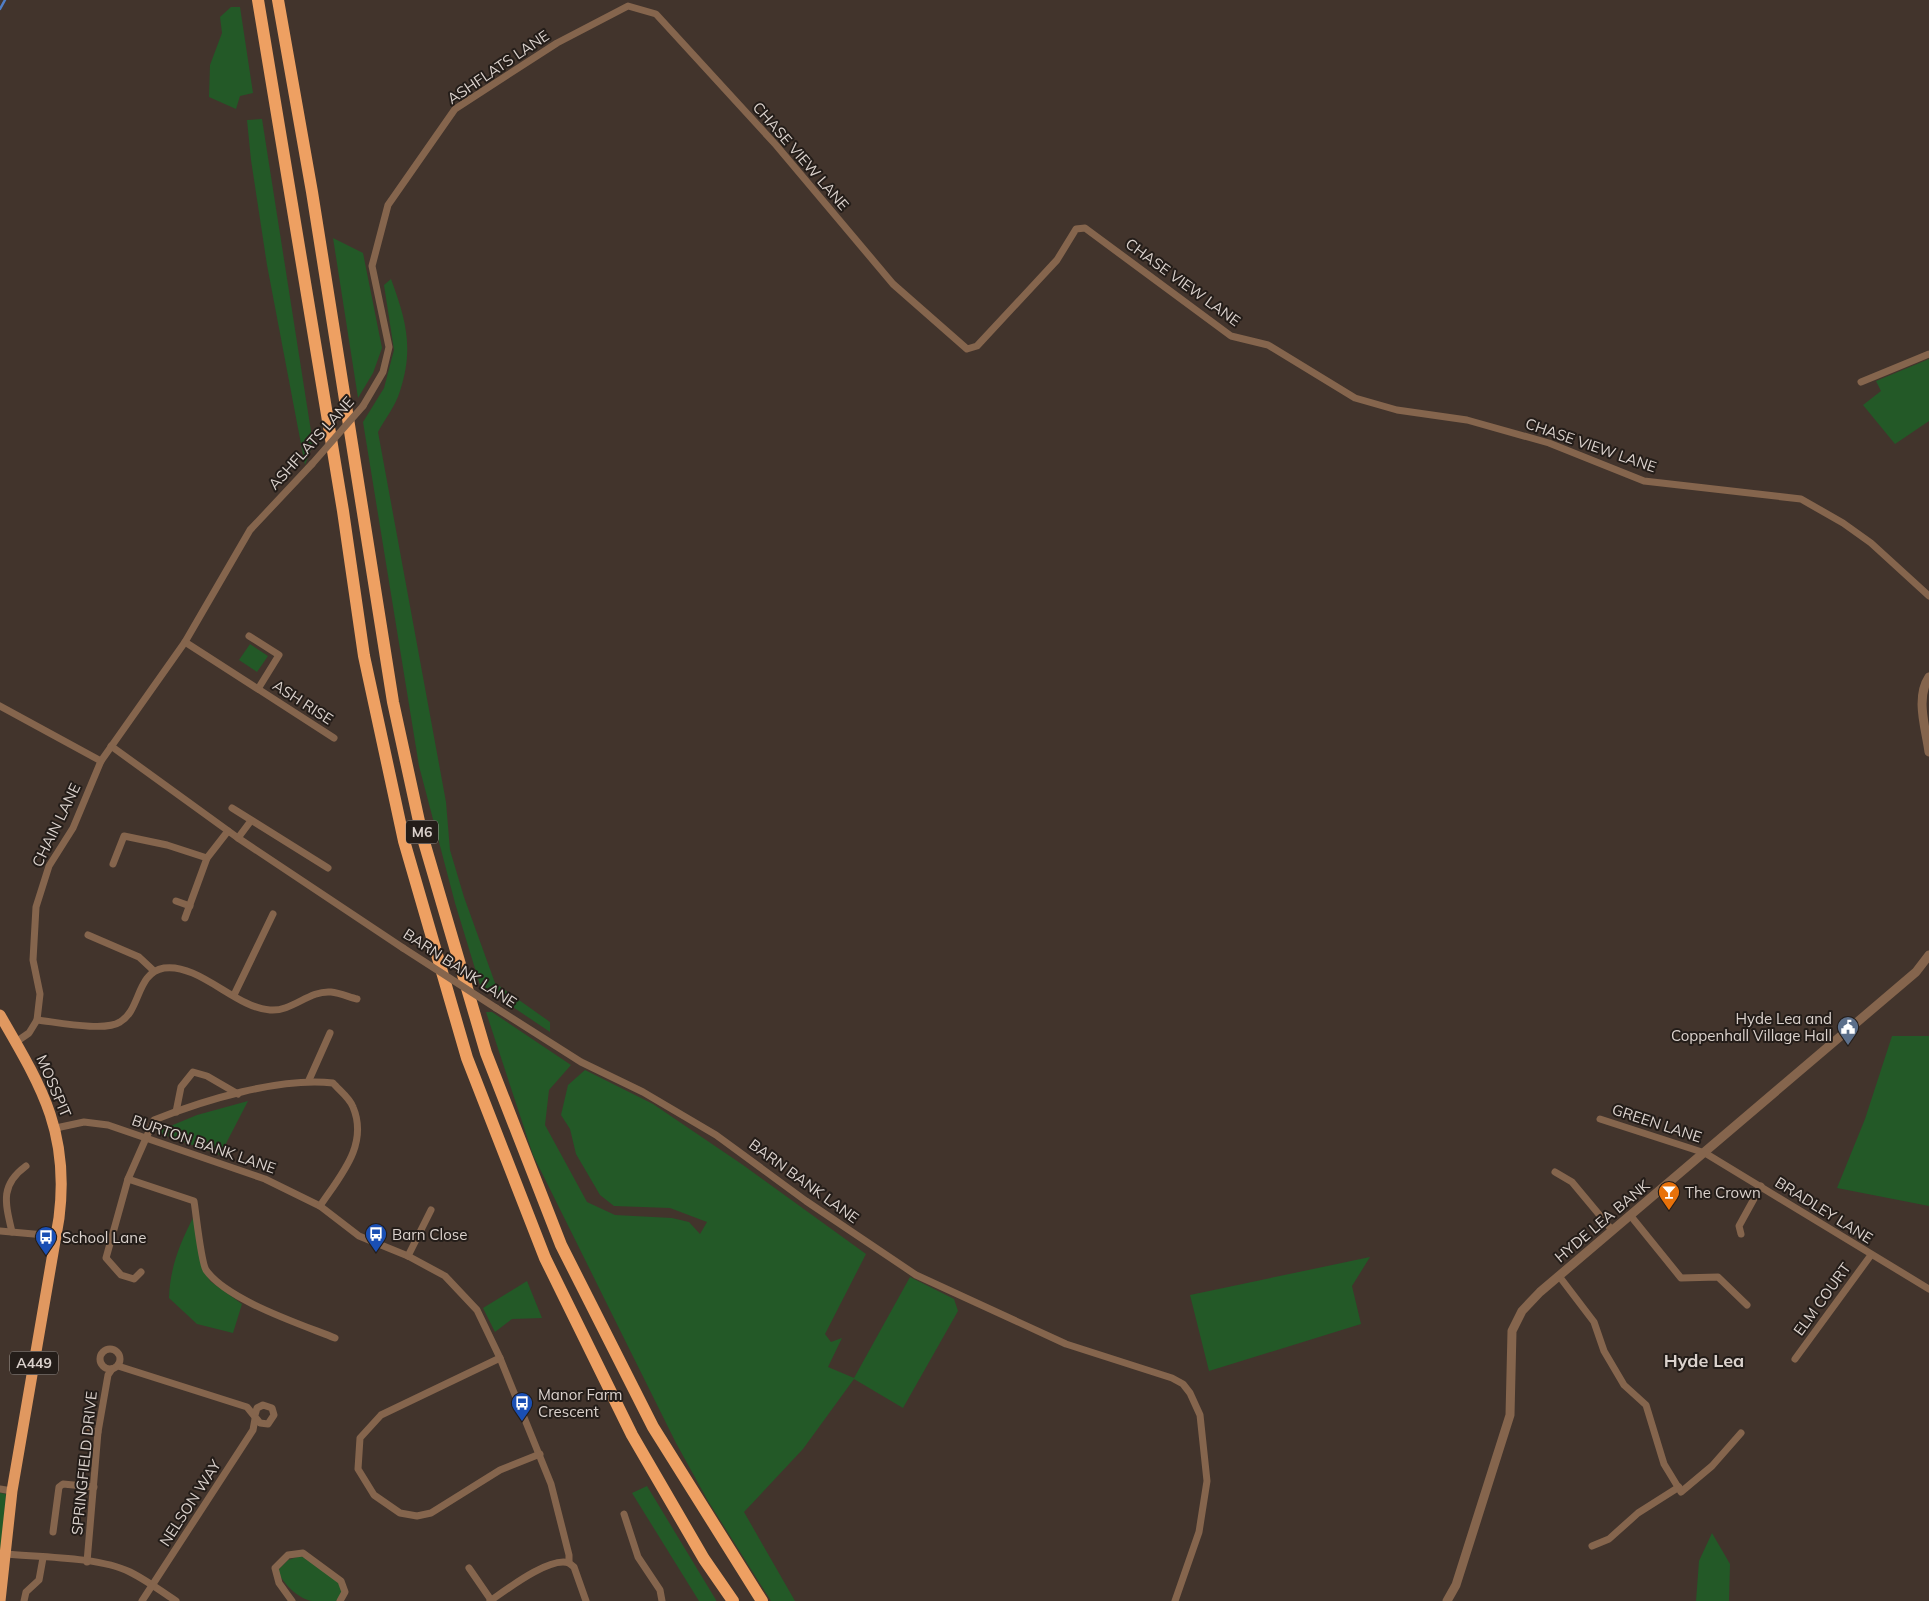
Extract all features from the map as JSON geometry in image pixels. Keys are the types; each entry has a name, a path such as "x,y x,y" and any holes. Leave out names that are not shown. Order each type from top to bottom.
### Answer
{"highway":[{"name":"M6","path":"258,0 343,511 364,656 404,841 467,1058 545,1258 632,1434 704,1559 732,1601"},
{"name":"M6","path":"278,0 362,502 393,702 422,835 486,1053 561,1245 648,1419 762,1601"},
{"name":"MOSSPIT","path":"0,1015 40,1085 56,1128 61,1160 61,1184 56,1236"},
{"name":"A449","path":"0,1601 12,1491 56,1236"}],"street":[{"name":"ASHFLATS LANE","path":"101,761 185,642 250,530 363,406 383,372 389,347 372,266 388,205 455,109 557,43 628,6 656,14"},
{"name":"CHASE VIEW LANE","path":"656,14 776,145 892,284 967,349 977,346 1057,260 1076,229 1085,228 1231,336 1268,345 1355,398 1397,410 1467,420 1549,443 1644,481 1801,498 1835,518 1870,543 1929,596"},
{"path":"1861,382 1929,354"},
{"name":"ASH RISE","path":"249,636 279,655 258,690"},
{"name":"ASH RISE","path":"185,642 334,738"},
{"path":"1929,677 1923,696 1923,709 1929,752"},
{"path":"0,706 101,761"},
{"name":"BARN BANK LANE","path":"111,746 238,838 403,948 581,1062 642,1092 716,1135 806,1202 916,1275 1066,1344 1172,1378 1183,1384 1190,1393 1200,1414 1207,1481 1198,1532 1175,1601"},
{"name":"CHAIN LANE","path":"37,1020 40,994 32,960 36,907 49,866 73,828 101,761"},
{"path":"232,808 250,822 328,868"},
{"path":"238,838 250,822"},
{"path":"185,918 207,858 228,830"},
{"path":"113,864 124,836 167,845 207,858"},
{"path":"176,902 190,906"},
{"path":"234,995 272,914"},
{"path":"88,935 139,957 154,971 176,969 191,974 270,1010 289,1006 322,992 332,992 357,999"},
{"name":"HYDE LEA BANK","path":"1447,1601 1456,1585 1510,1415 1512,1331 1522,1312 1559,1276 1612,1230 1916,972 1929,955"},
{"path":"16,1042 28,1033 37,1020 109,1026 120,1023 129,1014 140,990 154,971"},
{"path":"309,1080 330,1033"},
{"path":"176,1112 181,1087 193,1072 207,1076 238,1094"},
{"path":"141,1272 134,1279 121,1274 106,1258 128,1179 154,1120 238,1094 309,1080 333,1083 353,1106 358,1128 354,1157 320,1206"},
{"name":"GREEN LANE","path":"1600,1119 1705,1153"},
{"name":"BURTON BANK LANE","path":"56,1128 84,1122 97,1123 265,1179 320,1206 359,1236 408,1256 445,1276 477,1310 500,1358 551,1484 569,1555 569,1563 574,1567 586,1601"},
{"name":"BRADLEY LANE","path":"1705,1153 1870,1255 1929,1289"},
{"path":"12,1232 5,1203 6,1188 11,1176 26,1166"},
{"path":"1555,1172 1572,1182 1612,1230"},
{"path":"128,1179 194,1201 205,1269 226,1289 263,1308 334,1338"},
{"path":"1741,1234 1739,1226 1761,1186"},
{"path":"408,1256 431,1210"},
{"path":"1630,1215 1681,1278 1718,1277 1746,1305"},
{"path":"0,1231 56,1236"},
{"name":"ELM COURT","path":"1795,1359 1870,1255"},
{"path":"1559,1276 1594,1322 1604,1351 1624,1385 1646,1405 1664,1464 1680,1489"},
{"path":"500,1358 381,1415 360,1438 358,1469 374,1495 400,1513 417,1516 431,1513 500,1470 540,1454"},
{"name":"SPRINGFIELD DRIVE","path":"87,1562 98,1432 108,1375 115,1367 247,1407 255,1417"},
{"name":"NELSON WAY","path":"142,1601 254,1430 255,1417"},
{"path":"90,1431 98,1432"},
{"path":"1592,1546 1609,1539 1638,1513 1680,1489 1712,1466 1741,1433"},
{"path":"53,1532 59,1487 63,1484 94,1488"},
{"path":"0,1489 12,1491"},
{"path":"624,1514 638,1557 660,1590 662,1601"},
{"path":"292,1601 279,1582 275,1568 288,1555 303,1553 341,1581 345,1592 340,1601"},
{"path":"5,1554 118,1567 176,1601"},
{"path":"24,1601 26,1592 39,1580 44,1558"},
{"path":"470,1568 491,1601 536,1572 557,1562 569,1563"}],"green space":[{"path":"231,7 240,7 253,93 240,96 236,109 209,97 210,65 222,33 220,17"},
{"path":"262,119 313,444 305,465 267,265 251,160 247,120"},
{"path":"333,238 363,253 382,348 373,373 358,398"},
{"path":"391,279 404,321 407,361 398,396 378,432 446,802 450,850 464,897 495,983 550,1022 550,1032 480,985 455,903 419,766 363,422 384,388 394,350 384,285"},
{"path":"1929,359 1929,421 1895,444 1863,405 1881,391 1876,381"},
{"path":"250,644 268,656 257,672 239,660"},
{"path":"486,1012 492,1012 571,1065 549,1090 545,1125 587,1202 615,1215 672,1218 689,1222 700,1234 707,1222 670,1208 614,1206 600,1195 576,1154 570,1129 561,1115 568,1085 585,1070 653,1104 743,1165 866,1254 825,1334 831,1342 842,1338 828,1367 854,1378 910,1277 954,1299 958,1311 903,1408 854,1379 803,1449 744,1512 795,1601 771,1601 708,1501 676,1443 533,1155"},
{"path":"1892,1036 1929,1036 1929,1206 1837,1188 1865,1119"},
{"path":"248,1101 220,1155 156,1132 197,1115"},
{"path":"194,1216 205,1269 210,1281 242,1304 233,1333 197,1324 169,1298 171,1276 177,1256"},
{"path":"1370,1257 1352,1286 1361,1324 1209,1371 1190,1295"},
{"path":"527,1281 542,1318 512,1319 495,1332 483,1308"},
{"path":"647,1486 716,1601 699,1601 632,1493"},
{"path":"0,1493 6,1494 0,1563"},
{"path":"1712,1533 1730,1564 1729,1601 1696,1601 1699,1561"},
{"path":"301,1556 341,1581 342,1593 336,1601 307,1600 286,1585 278,1570 288,1560"}],"waterway":[{"path":"0,9 5,0"}],"place":[{"name":"Hyde Lea and Coppenhall Village Hall","path":"1848,1046"},
{"name":"The Crown","path":"1669,1211"},
{"name":"Barn Close","path":"376,1253"},
{"name":"School Lane","path":"46,1256"},
{"name":"Manor Farm Crescent","path":"522,1422"}],"district":[{"name":"Hyde Lea","path":"1704,1360"}]}
